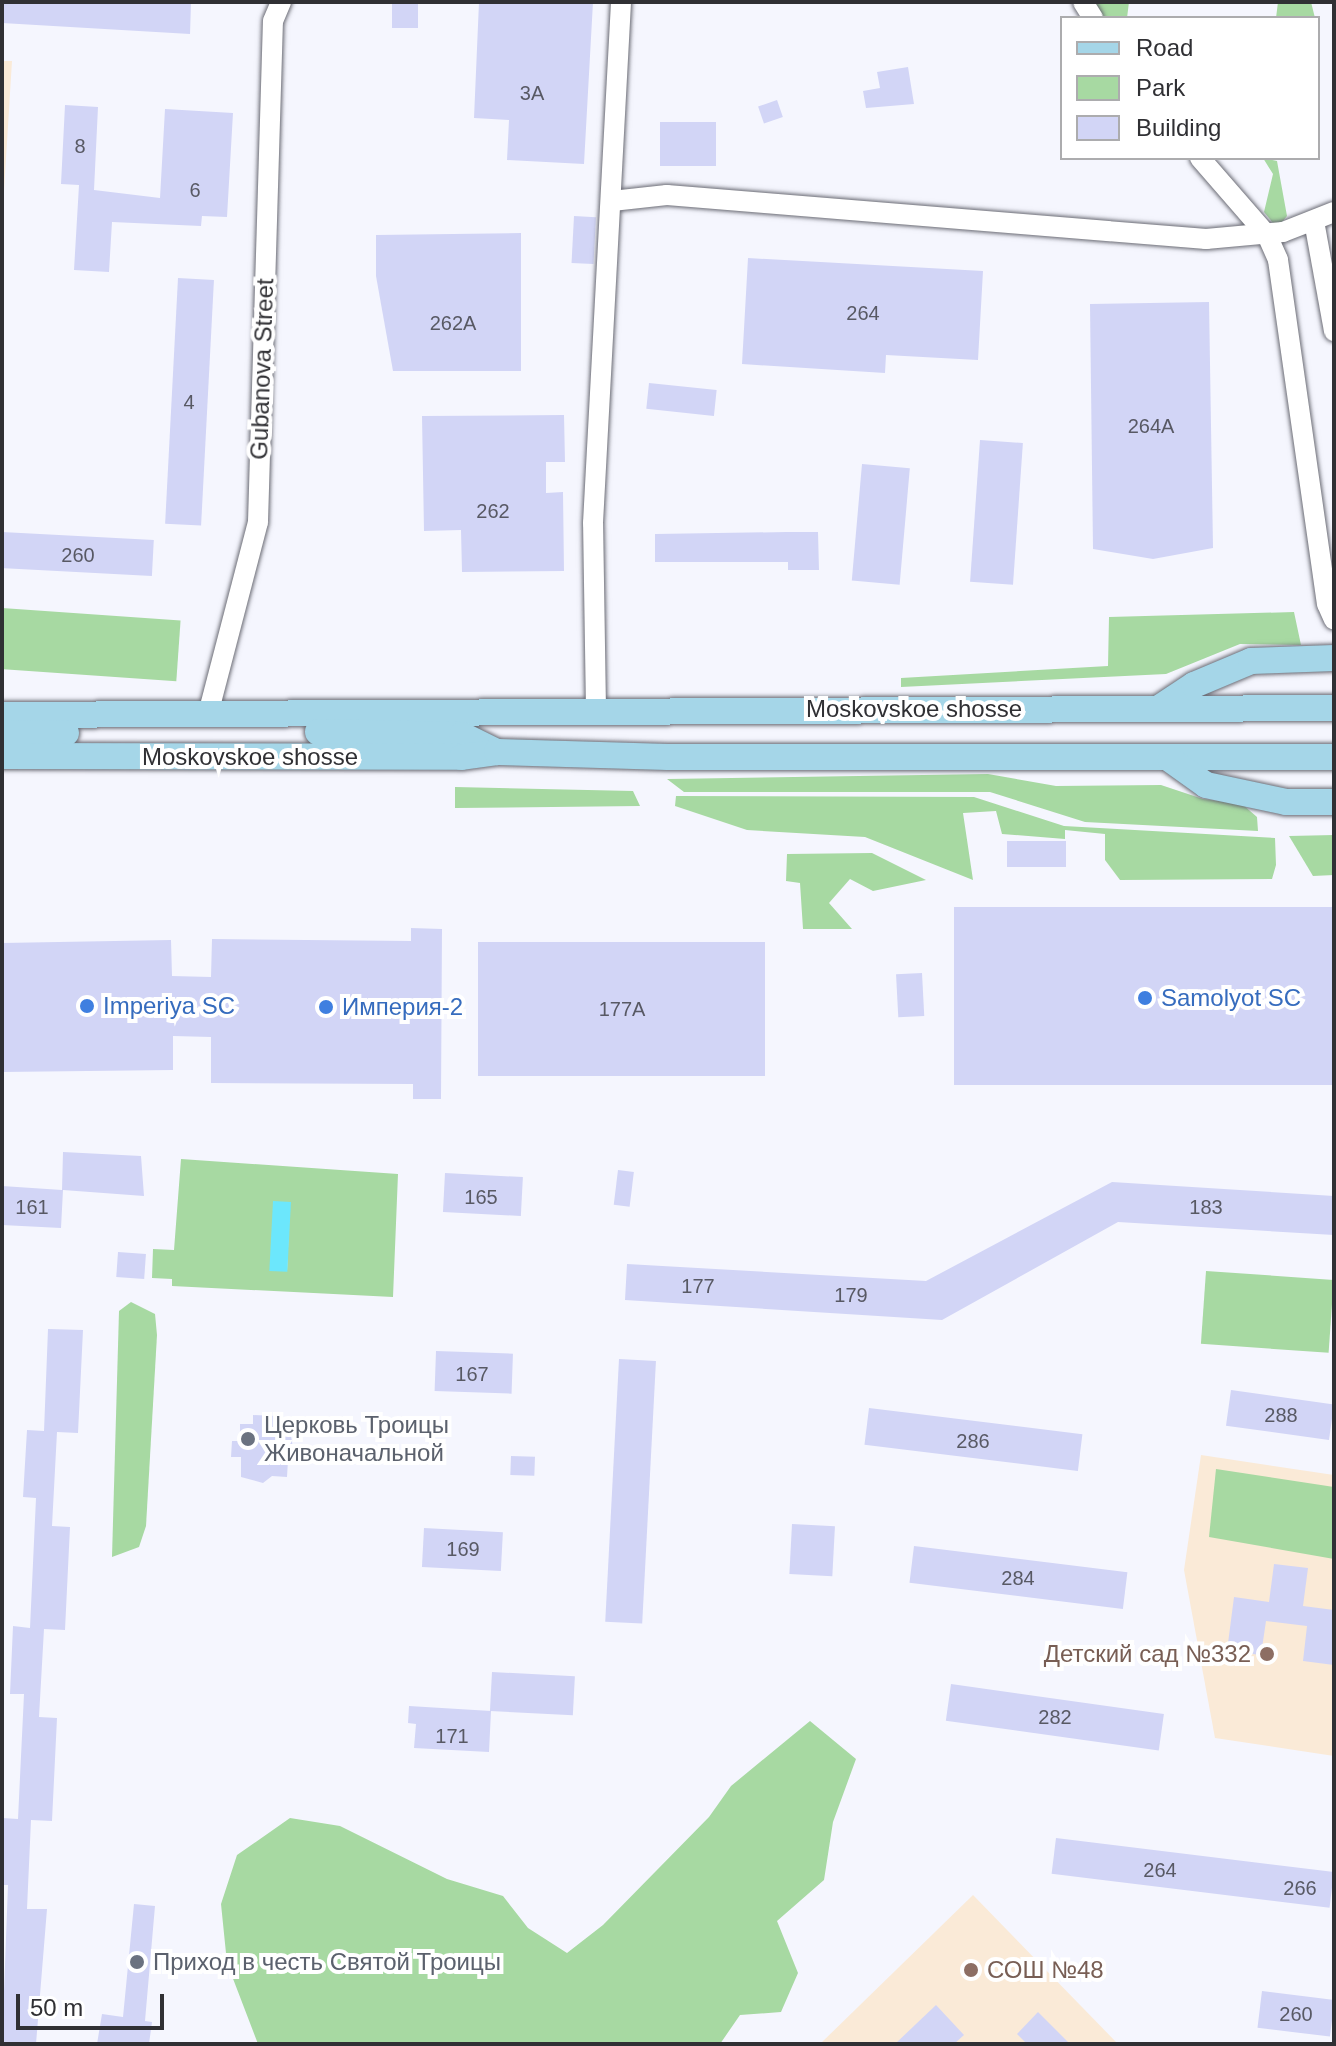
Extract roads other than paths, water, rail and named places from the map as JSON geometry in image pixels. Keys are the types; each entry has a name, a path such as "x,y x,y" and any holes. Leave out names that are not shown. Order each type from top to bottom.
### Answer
{"main road":[{"path":"1159,708 1194,685 1251,661 1334,658"},
{"name":"Moskovskoe shosse","path":"2,734 207,722 494,716 596,710 1334,708"},
{"name":"Moskovskoe shosse","path":"2,715 462,735 497,752"},
{"name":"Moskovskoe shosse","path":"462,735 494,716"},
{"name":"Moskovskoe shosse","path":"2,756 462,757 497,752 1171,760 1334,757"},
{"path":"1171,760 1206,785 1286,802 1334,802"}],"street":[{"name":"Gubanova Street","path":"207,722 258,522 273,21 281,2"},
{"path":"596,710 593,523 621,2"},
{"path":"1202,160 1267,235 1278,260 1332,609"},
{"path":"612,201 667,195 1206,239 1267,235 1334,212"},
{"path":"1314,221 1334,331"}],"water":[{"path":"273,1201 291,1202 287,1272 269,1271"}],"place":[{"name":"Samolyot SC","path":"1145,998"},
{"name":"Imperiya SC","path":"87,1006"},
{"name":"Империя-2","path":"326,1007"},
{"name":"Церковь Троицы Живоначальной","path":"248,1439"},
{"name":"Детский сад №332","path":"1267,1654"},
{"name":"Приход в честь Святой Троицы","path":"137,1962"},
{"name":"СОШ №48","path":"971,1970"}]}
